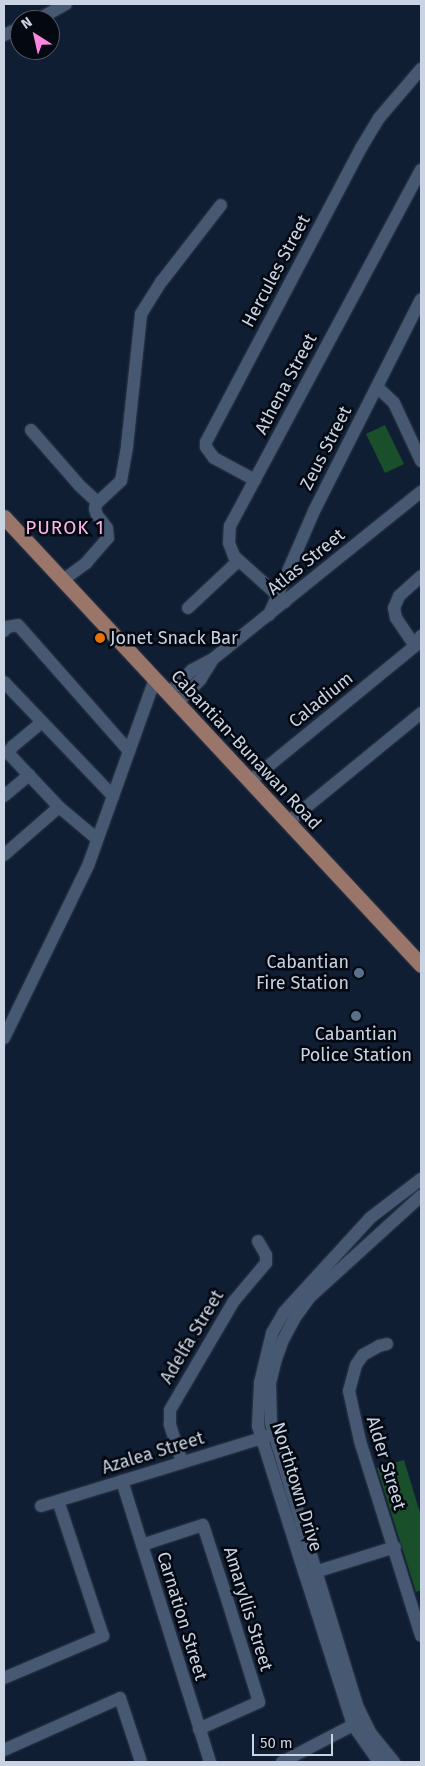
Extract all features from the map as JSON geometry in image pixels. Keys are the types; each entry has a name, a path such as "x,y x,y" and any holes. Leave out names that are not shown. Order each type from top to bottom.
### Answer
{"main road":[{"name":"Cabantian-Bunawan Road","path":"4,517 421,965"}],"street":[{"name":"Hercules Street","path":"255,480 214,458 206,447 206,442 361,148 379,118 421,69"},
{"name":"Athena Street","path":"281,598 238,561 230,550 228,534 230,526 421,170"},
{"path":"63,580 86,563 108,538 107,528 97,515 95,509 96,504 121,481 127,446 141,314 162,281 220,205"},
{"name":"Zeus Street","path":"269,615 281,598 314,511 421,299"},
{"path":"376,388 386,394 394,403 421,461"},
{"path":"31,430 80,486 96,501"},
{"name":"Atlas Street","path":"281,598 421,492"},
{"path":"188,608 238,561"},
{"path":"419,642 396,618 394,608 399,596 421,576"},
{"name":"Atlas Street","path":"173,698 200,680 213,659 269,615"},
{"path":"4,631 7,627 18,625 129,751"},
{"name":"Caladium","path":"250,782 419,642"},
{"path":"4,1038 88,866 155,679"},
{"path":"4,682 113,796"},
{"path":"288,822 421,714"},
{"path":"42,722 10,750 10,755 59,807 97,839"},
{"path":"4,796 29,774"},
{"path":"4,855 59,807"},
{"path":"4,1012 17,1009"},
{"name":"Northtown Drive","path":"379,1762 358,1722 357,1705 311,1574 268,1436 258,1426 260,1383 272,1333 284,1312 364,1223 421,1179"},
{"name":"Northtown Drive","path":"268,1436 271,1423 270,1383 276,1359 294,1319 311,1296 421,1196"},
{"name":"Adelfa Street","path":"182,1462 170,1424 170,1410 234,1301 266,1262 266,1255 258,1241"},
{"name":"Alder Street","path":"387,1344 378,1346 363,1355 356,1365 349,1391 360,1441 395,1547 421,1636"},
{"name":"Azalea Street","path":"42,1506 268,1436"},
{"name":"Carnation Street","path":"122,1481 210,1762"},
{"path":"4,1678 103,1636 58,1501"},
{"name":"Amaryllis Street","path":"142,1545 203,1525 228,1599 259,1702 199,1730"},
{"path":"311,1574 395,1547"},
{"path":"4,1750 120,1698 142,1762"},
{"path":"282,1762 358,1722"},
{"name":"Northtown Drive","path":"358,1722 394,1762"}],"green space":[{"path":"385,425 404,464 385,473 366,434"},
{"path":"404,1460 421,1516 421,1590 416,1592 377,1468"}],"place":[{"name":"Jonet Snack Bar","path":"100,638"},
{"name":"Cabantian Fire Station","path":"359,973"},
{"name":"Cabantian Police Station","path":"356,1016"}],"district":[{"name":"PUROK 1","path":"65,528"}]}
